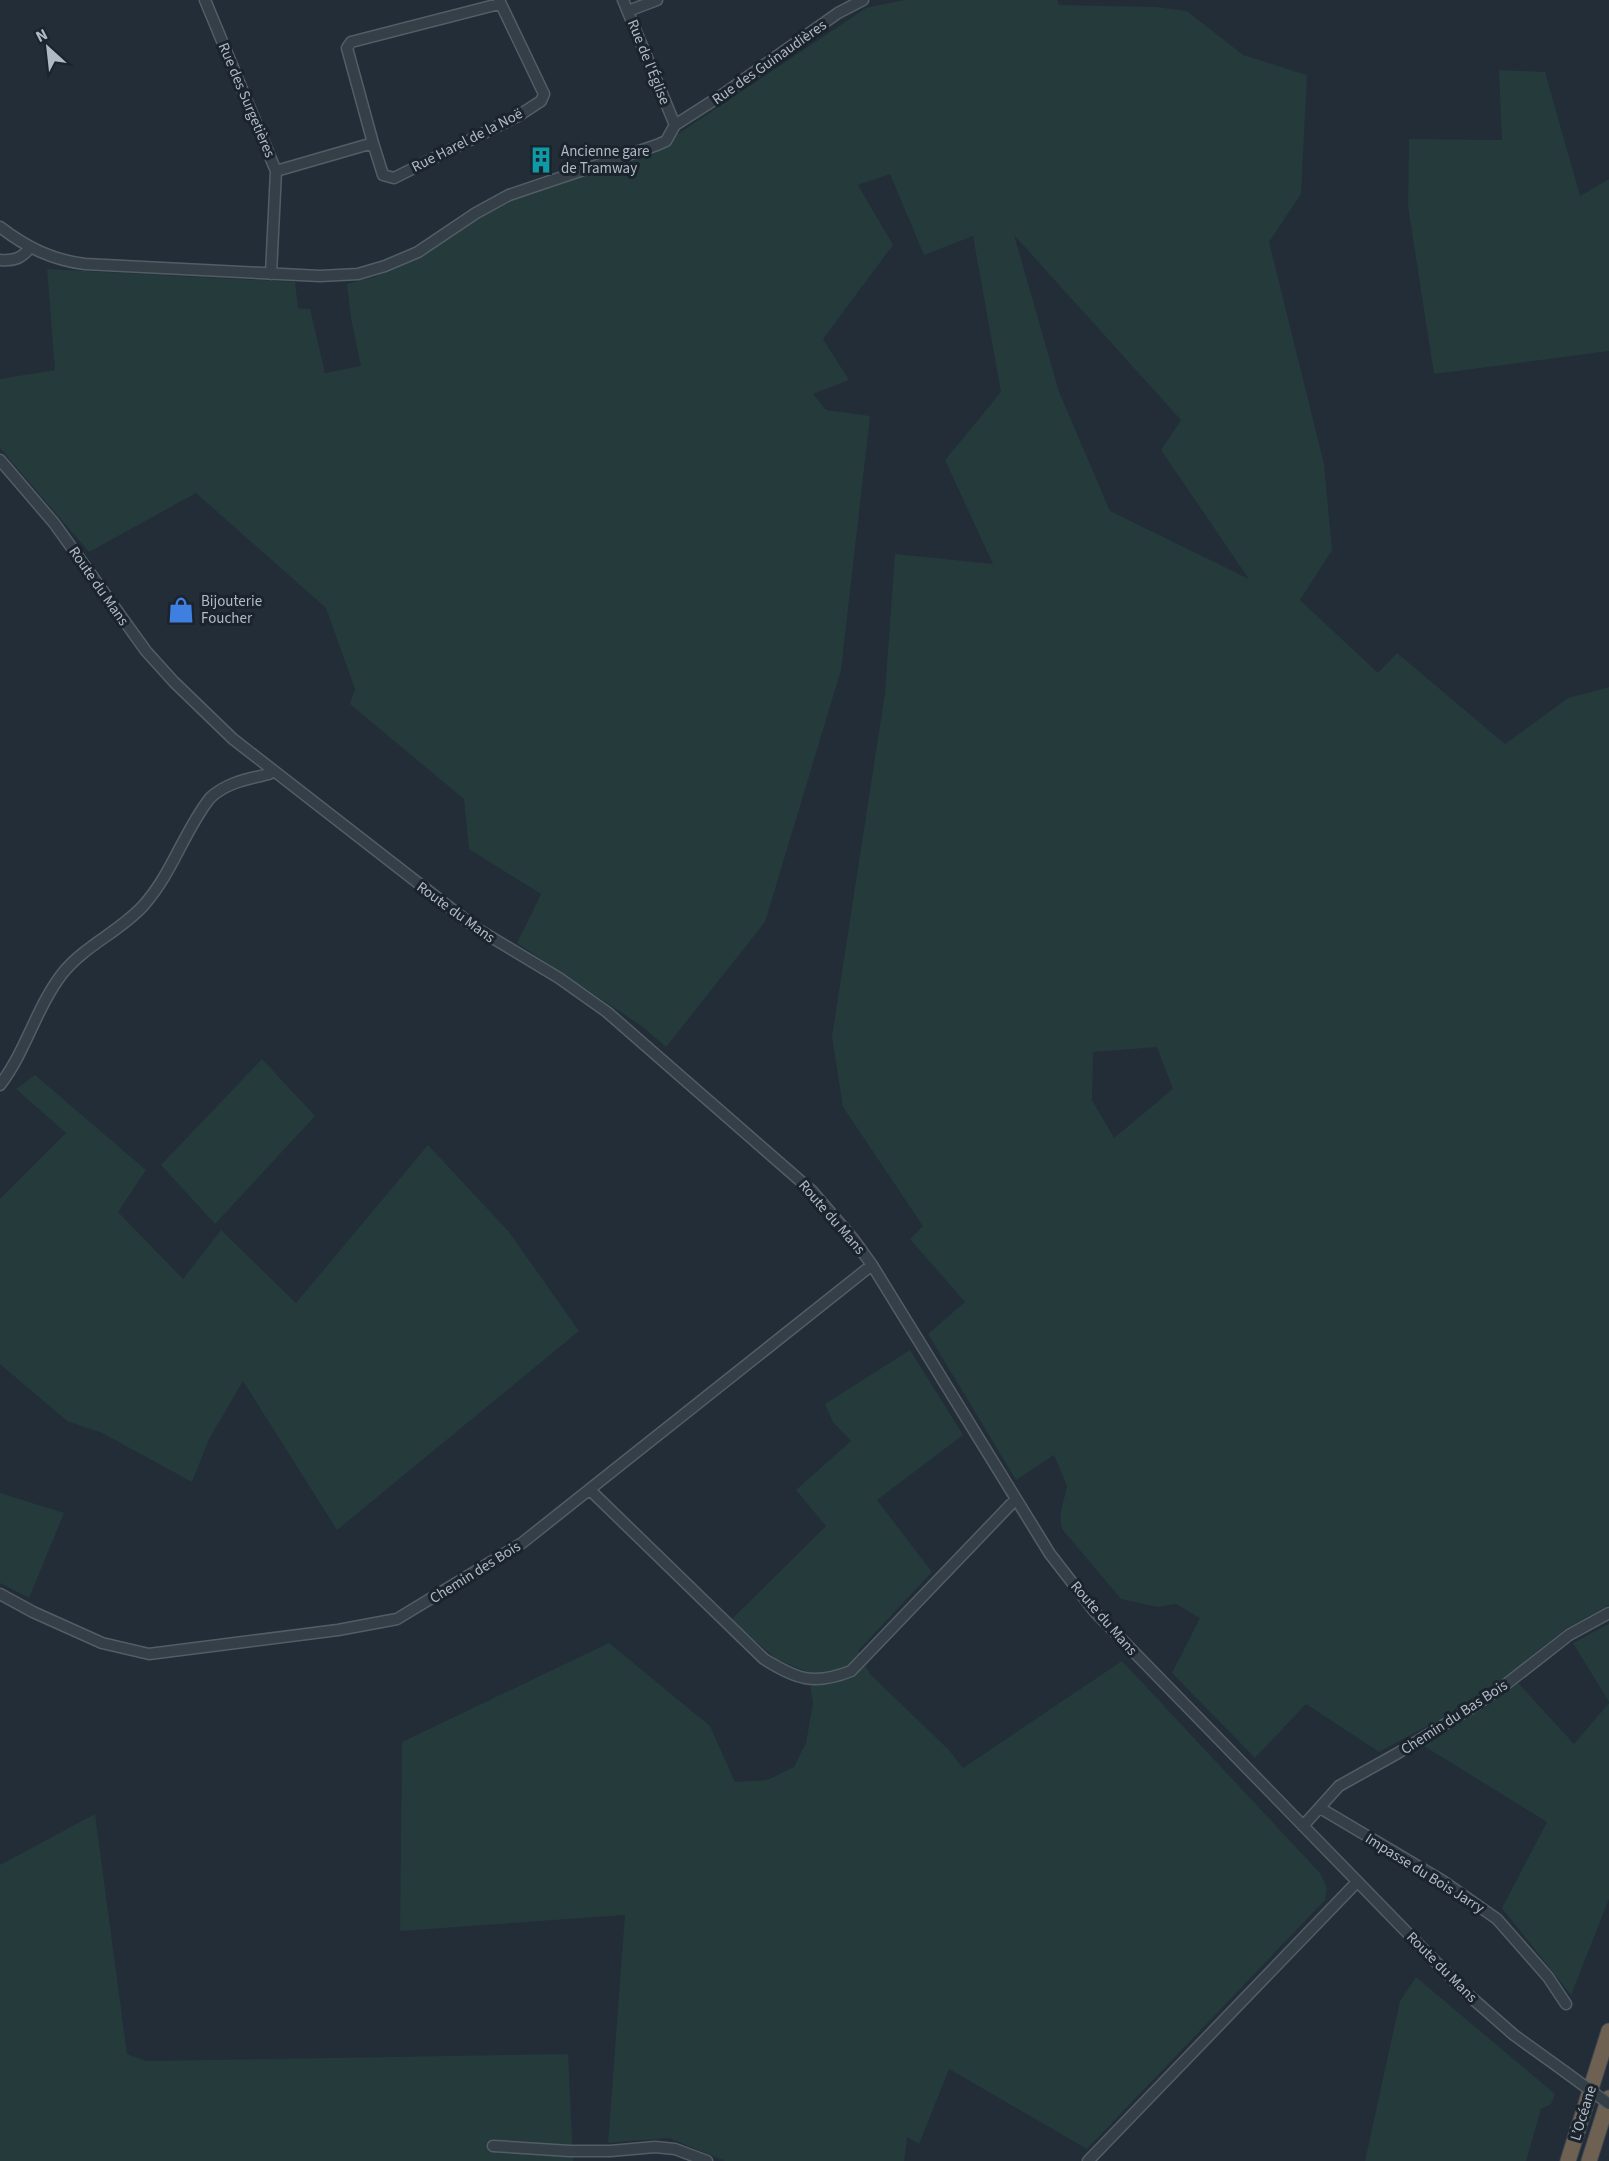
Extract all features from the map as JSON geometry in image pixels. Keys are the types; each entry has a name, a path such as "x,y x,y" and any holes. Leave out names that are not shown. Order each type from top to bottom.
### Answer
{"highway":[{"name":"L’Océane","path":"1568,2161 1609,2031"},
{"name":"L’Océane","path":"1589,2161 1609,2098"}],"street":[{"name":"Rue des Surgetières","path":"205,0 276,171 271,274"},
{"name":"Rue de l'Église","path":"623,0 675,125"},
{"path":"628,11 657,0"},
{"name":"Rue des Guinaudières","path":"0,227 30,247 59,259 85,264 340,276 385,267 418,252 509,195 666,141 675,125 707,106 838,13 863,0"},
{"name":"Rue Harel de la Noë","path":"499,2 544,93 541,101 518,116 394,178 383,175 347,48 351,42 499,2"},
{"path":"276,171 373,143"},
{"path":"0,260 10,261 19,258 30,247"},
{"name":"Route du Mans","path":"0,460 54,523 123,620 162,669 232,739 467,922 583,994 615,1019 806,1186 840,1223 872,1265 1050,1554 1095,1612 1465,1992 1514,2035 1609,2104"},
{"path":"0,1085 10,1072 48,996 63,974 73,963 126,922 155,891 210,798 223,787 269,774 272,770"},
{"name":"Chemin des Bois","path":"0,1594 33,1612 102,1643 149,1654 338,1630 397,1618 414,1610 522,1543 872,1265"},
{"path":"590,1490 764,1659 787,1673 809,1680 832,1678 851,1671 1016,1500"},
{"name":"Chemin du Bas Bois","path":"1303,1827 1339,1786 1473,1707 1569,1635 1609,1612"},
{"name":"Impasse du Bois Jarry","path":"1320,1808 1443,1881 1497,1919 1548,1977 1566,2004"},
{"path":"1088,2161 1357,1882"},
{"path":"493,2145 570,2151 610,2151 655,2147 675,2149 707,2161"}],"green space":[{"path":"904,0 1057,0 1059,5 1156,7 1187,11 1243,55 1307,75 1301,194 1269,242 1324,464 1332,550 1300,600 1378,673 1397,653 1505,744 1568,698 1609,687 1609,1605 1565,1629 1507,1676 1437,1721 1379,1752 1306,1704 1255,1758 1172,1673 1200,1618 1176,1604 1158,1607 1121,1599 1062,1529 1060,1516 1067,1486 1054,1455 1016,1480 928,1334 965,1302 910,1239 923,1226 843,1107 832,1037 885,693 895,554 993,564 945,460 1001,392 973,236 924,255 890,174 858,185 893,245 823,339 849,380 813,394 826,410 870,416 841,670 765,922 666,1047 643,1027 517,943 541,894 469,849 464,799 350,704 355,689 326,608 196,493 89,552 0,448 0,379 55,370 47,269 295,282 298,308 310,309 325,373 361,366 347,284 402,266 511,199 651,152 866,8","holes":["1014,235 1181,420 1161,450 1249,579 1110,511 1059,392","1157,1047 1173,1089 1114,1138 1092,1100 1093,1052"]},
{"path":"1499,70 1545,72 1580,196 1609,179 1609,351 1434,374 1408,206 1409,139 1502,140"},
{"path":"262,1059 315,1116 215,1224 161,1165"},
{"path":"35,1075 146,1170 118,1212 183,1279 221,1230 296,1303 428,1145 509,1232 579,1331 337,1530 243,1381 209,1439 192,1482 102,1433 67,1421 0,1364 0,1199 66,1133 16,1089"},
{"path":"910,1350 963,1435 877,1500 932,1572 858,1651 870,1674 949,1750 963,1768 1122,1661 1320,1873 1327,1888 1325,1900 1087,2149 949,2069 919,2144 907,2137 904,2161 725,2161 669,2138 608,2143 625,1915 400,1931 402,1742 609,1643 710,1726 735,1782 767,1780 794,1767 806,1743 813,1703 808,1672 776,1659 731,1620 826,1526 796,1490 851,1441 833,1422 825,1404"},
{"path":"0,1493 64,1513 29,1598 0,1583"},
{"path":"1609,1624 1609,1702 1573,1643"},
{"path":"1518,1683 1574,1744 1609,1703 1609,1899 1571,1995 1502,1908 1547,1822 1424,1746 1487,1706"},
{"path":"95,1814 127,2054 146,2061 568,2054 573,2161 0,2161 0,1865"},
{"path":"1416,1977 1555,2094 1551,2104 1541,2109 1526,2161 1365,2161 1400,2001"}],"place":[{"name":"Ancienne gare de Tramway","path":"541,160"},
{"name":"Bijouterie Foucher","path":"181,610"}]}
